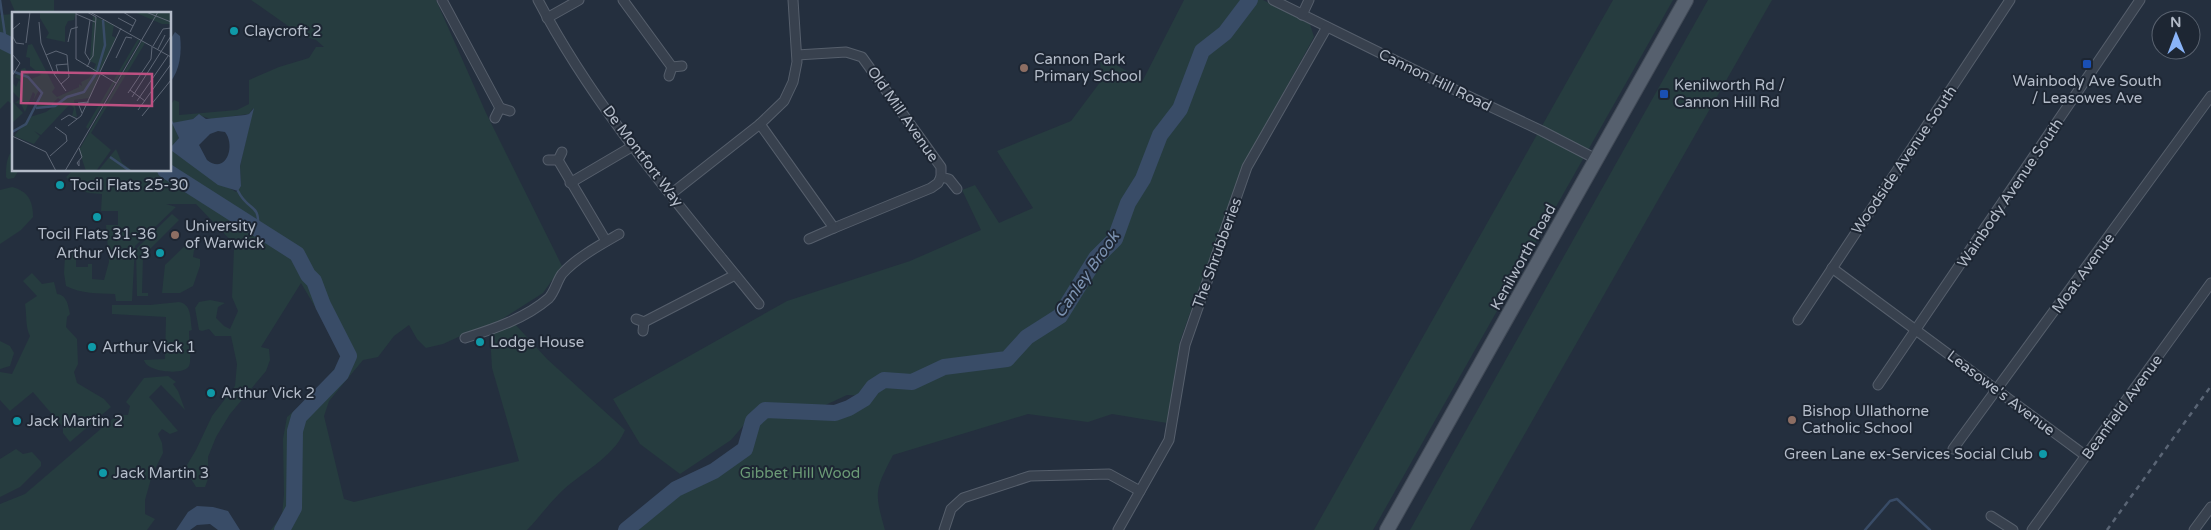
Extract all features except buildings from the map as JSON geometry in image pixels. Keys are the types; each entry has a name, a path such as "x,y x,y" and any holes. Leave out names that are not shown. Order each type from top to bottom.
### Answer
{"main road":[{"name":"Kenilworth Road","path":"1387,530 1686,0"}],"street":[{"path":"442,0 500,108"},
{"name":"De Montfort Way","path":"538,0 573,61 633,146 759,304"},
{"path":"547,18 579,0"},
{"path":"623,0 670,71 682,66"},
{"path":"671,194 760,124 779,107 787,95 795,75 797,55 793,0"},
{"name":"Cannon Hill Road","path":"1273,0 1596,159"},
{"path":"1302,15 1309,0"},
{"name":"Woodside Avenue South","path":"1798,320 2010,0"},
{"name":"Wainbody Avenue South","path":"1878,385 2140,0"},
{"name":"The Shrubberies","path":"1118,530 1169,440 1185,346 1247,167 1327,27"},
{"name":"Old Mill Avenue","path":"797,55 846,52 862,58 941,168 941,177 938,183 931,188 809,238"},
{"name":"Moat Avenue","path":"1953,449 2210,100"},
{"path":"500,108 510,110"},
{"path":"495,118 500,108"},
{"path":"760,124 834,228"},
{"path":"570,183 633,146"},
{"path":"556,157 606,241"},
{"name":"Old Mill Avenue","path":"941,177 949,180 957,189"},
{"path":"465,338 525,319 550,296 561,276 570,266 619,234"},
{"name":"Leasowe's Avenue","path":"1832,268 2086,456"},
{"path":"641,324 735,274"},
{"name":"Beanfield Avenue","path":"2032,530 2211,283"},
{"path":"944,530 951,508 962,498 1030,476 1109,474 1140,491"},
{"path":"2194,530 2211,507"},
{"path":"1991,516 2013,530"}],"green space":[{"path":"10,0 54,0 54,12 15,12"},
{"path":"251,0 436,0 486,113 562,266 543,293 488,328 426,348 417,339 409,325 394,336 378,357 363,360 329,401 324,416 344,499 354,502 519,461 492,368 490,335 514,323 547,359 625,430 620,440 604,458 566,487 527,530 271,530 282,515 284,495 283,439 287,417 309,398 344,356 301,283 261,347 269,349 270,360 266,371 230,414 216,437 208,457 208,479 205,487 196,487 188,474 187,465 212,416 235,386 237,364 231,336 215,336 209,329 199,330 195,308 199,302 210,300 225,303 218,307 216,318 230,329 238,311 232,297 234,249 245,248 236,246 196,204 166,204 176,207 135,246 132,301 116,301 115,294 84,292 66,286 64,273 65,256 80,249 86,250 88,254 76,254 76,267 88,267 88,264 92,264 92,279 104,280 109,262 106,225 118,225 118,211 101,211 102,194 90,193 74,185 66,177 72,171 171,171 171,104 174,100 179,102 179,115 237,110 249,104 249,80 279,67 309,58 316,47 324,47 316,40 301,35","holes":["253,108 240,166 241,186 236,192 176,154 173,145 179,138 176,131 176,123 193,119 198,115 211,119 249,114"]},
{"name":"Gibbet Hill Wood","path":"1184,0 1263,0 1310,24 1314,37 1243,166 1180,341 1167,423 1112,414 1088,422 1028,414 893,455 878,491 879,507 885,530 631,530 680,491 714,476 749,451 756,423 766,412 807,416 835,415 847,412 869,396 847,395 819,408 761,405 731,440 680,474 640,444 613,399 787,301 910,261 981,230 962,190 975,185 999,223 1033,208 997,151 1071,121 1101,81 1100,56 1143,80"},
{"path":"1613,0 1673,0 1373,530 1314,530"},
{"path":"1708,0 1772,0 1470,530 1410,530"},
{"path":"12,14 12,104 8,101 0,109 0,15"},
{"path":"12,151 12,171 18,171 14,178 8,179 6,177 6,169 9,155"},
{"path":"12,187 26,194 31,202 33,217 21,230 0,244 0,190"},
{"path":"172,214 179,220 143,256 142,293 148,293 148,296 137,296 136,249"},
{"path":"190,241 194,242 198,249 194,250 193,257 200,259 200,266 193,286 180,293 162,293 165,265"},
{"path":"32,273 42,284 54,282 57,294 63,296 66,301 70,314 67,317 66,327 77,339 78,364 74,372 77,383 104,399 111,407 70,442 63,433 63,427 33,392 10,411 0,400 0,372 12,374 30,336 25,304 37,296 23,281"},
{"path":"179,302 186,306 190,317 192,330 189,331 190,364 186,369 180,371 158,370 146,364 144,360 165,359 166,317 112,314 112,305 150,305"},
{"path":"0,341 10,346 14,353 10,366 0,369"},
{"path":"168,376 176,382 173,384 178,391 185,410 161,385 149,397 178,431 170,434 162,429 158,434 162,443 163,453 152,475 145,500 145,514 155,519 147,530 0,530 0,504 25,494 117,415 128,415 130,406 126,402 144,378"},
{"path":"16,449 23,454 32,452 41,462 41,466 20,487 0,497 0,459"}],"water":[{"path":"175,32 180,36 181,48 178,67 171,80 171,38"},
{"path":"254,108 240,166 241,186 238,191 218,185 172,151 171,147 179,138 172,123 193,119 199,114 206,119 249,114","holes":["218,131 225,132 230,144 227,157 219,164 214,164 207,160 199,145 210,134"]},
{"path":"197,506 213,507 228,511 240,530 218,530 210,524 197,525 190,530 176,530 188,512"}],"waterway":[{"path":"0,0 6,42"},
{"name":"Canley Brook","path":"626,530 676,489 714,471 745,449 753,421 765,410 835,413 849,408 864,399 873,387 884,380 912,382 944,367 1007,359 1027,337 1060,316 1096,258 1115,239 1128,203 1143,179 1160,135 1180,109 1202,51 1225,33 1250,0"},
{"path":"0,40 12,46"},
{"path":"167,171 297,254 308,275 314,281 323,305 349,356 341,374 299,417 295,431 294,508 282,530"},
{"path":"238,191 255,211 258,230"},
{"path":"1865,530 1890,501 1897,499 1930,530"}],"railway":[{"path":"2107,530 2211,386"}],"place":[{"name":"Claycroft 2","path":"234,31"},
{"name":"Wainbody Ave South / Leasowes Ave","path":"2087,64"},
{"name":"Cannon Park Primary School","path":"1024,68"},
{"name":"Kenilworth Rd / Cannon Hill Rd","path":"1664,94"},
{"name":"Tocil Flats 25-30","path":"60,185"},
{"name":"Tocil Flats 31-36","path":"97,217"},
{"name":"University of Warwick","path":"175,235"},
{"name":"Arthur Vick 3","path":"160,253"},
{"name":"Lodge House","path":"480,342"},
{"name":"Arthur Vick 1","path":"92,347"},
{"name":"Arthur Vick 2","path":"211,393"},
{"name":"Bishop Ullathorne Catholic School","path":"1792,420"},
{"name":"Jack Martin 2","path":"17,421"},
{"name":"Green Lane ex-Services Social Club","path":"2043,454"},
{"name":"Jack Martin 3","path":"103,473"}]}
